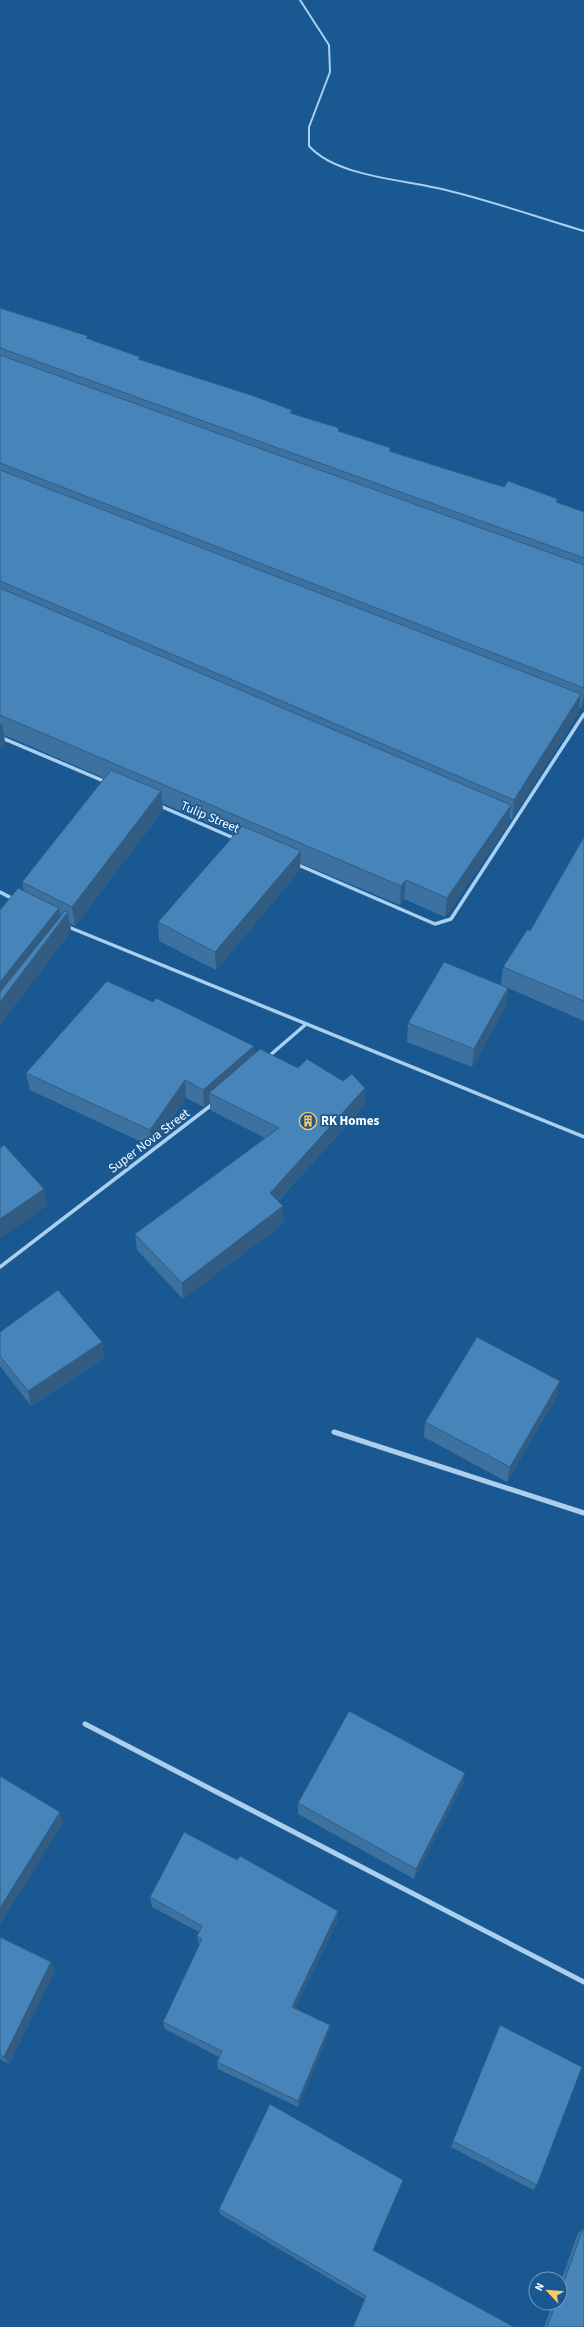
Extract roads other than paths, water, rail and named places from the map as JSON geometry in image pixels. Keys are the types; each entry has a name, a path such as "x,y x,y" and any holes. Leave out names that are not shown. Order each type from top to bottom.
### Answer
{"street":[{"path":"290,862 435,924 451,919 584,713 577,710"},
{"path":"0,737 109,784"},
{"name":"Tulip Street","path":"152,802 239,840"},
{"path":"505,820 513,823"},
{"path":"0,892 20,902"},
{"path":"60,923 305,1025 584,1137"},
{"path":"62,932 67,926"},
{"path":"264,1060 305,1025"},
{"name":"Super Nova Street","path":"0,1267 218,1100"},
{"path":"334,1432 584,1513"},
{"path":"85,1724 584,1982"}],"lane":[{"path":"300,0 329,46 330,72 309,127 309,146 317,155 341,166 386,179 438,188 584,231"}],"place":[{"name":"RK Homes","path":"308,1121"}]}
